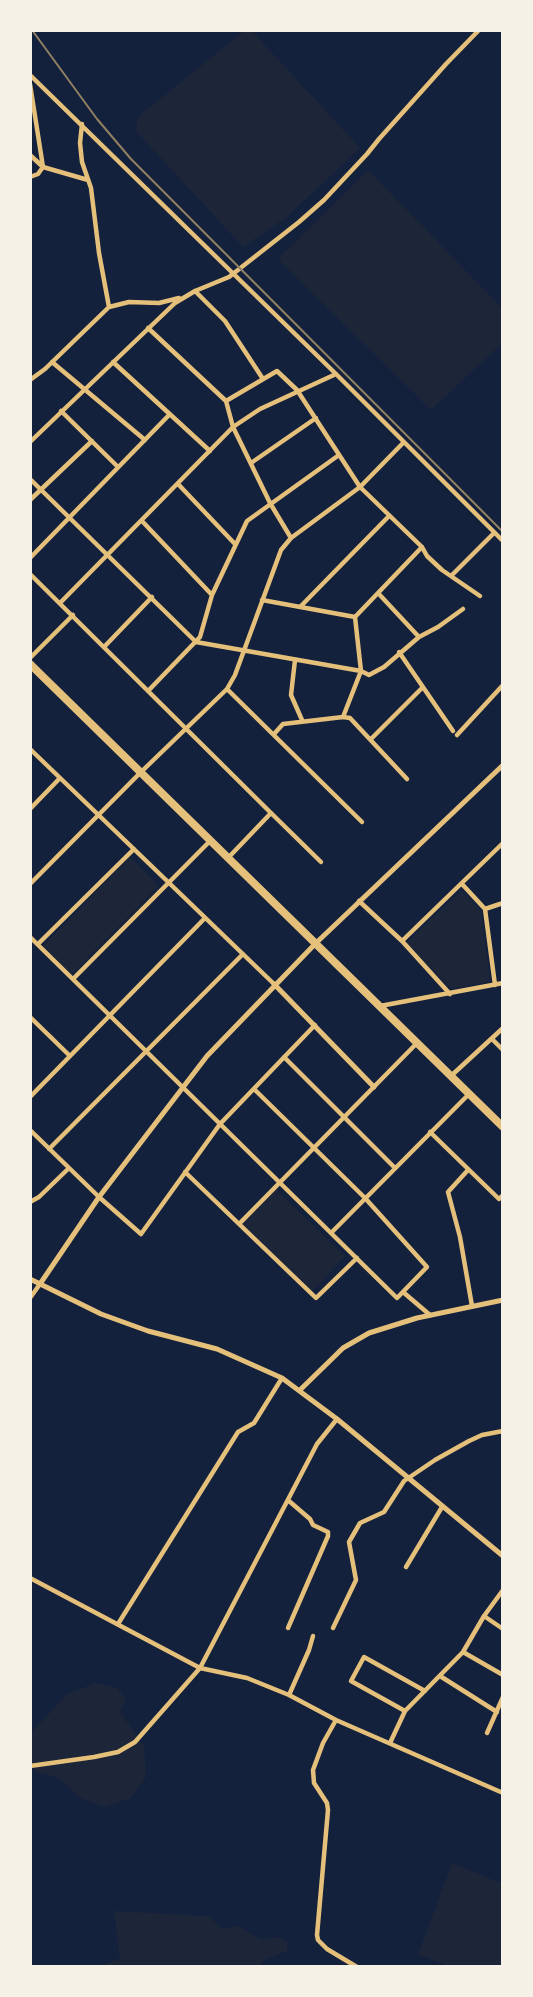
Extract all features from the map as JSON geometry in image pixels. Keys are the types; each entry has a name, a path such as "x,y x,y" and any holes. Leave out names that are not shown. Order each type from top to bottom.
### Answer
{"highway":[{"path":"30,664 503,1127"}],"street":[{"path":"30,380 109,307 129,302 171,301 184,297 243,266 324,200 479,30"},
{"path":"30,75 336,374 503,542"},
{"path":"30,84 43,167 38,174 30,177"},
{"path":"82,124 82,162 94,205 99,253 109,307"},
{"path":"30,155 43,167 88,180"},
{"path":"195,291 225,321 263,379"},
{"path":"30,442 148,328 184,297"},
{"path":"148,328 226,401 233,427 270,503 291,538"},
{"path":"52,362 145,440"},
{"path":"113,362 210,451"},
{"path":"226,401 277,371 297,390 360,487 422,548 426,556 480,596"},
{"path":"60,603 233,427 260,409 336,374"},
{"path":"61,411 118,467"},
{"path":"30,558 170,414"},
{"path":"251,463 316,417"},
{"path":"30,500 92,441"},
{"path":"30,884 227,689 235,675 281,550 291,538 360,487 404,442"},
{"path":"149,690 196,642 204,626 212,594 247,521 339,455"},
{"path":"30,479 196,642 362,671 369,675 384,667 419,637 464,609"},
{"path":"178,484 235,544"},
{"path":"301,606 389,516"},
{"path":"142,521 212,594"},
{"path":"451,576 494,533"},
{"path":"355,616 422,548"},
{"path":"30,574 321,862"},
{"path":"378,593 419,637"},
{"path":"105,646 152,597"},
{"path":"262,600 355,616"},
{"path":"30,658 73,615"},
{"path":"343,717 362,671 355,616"},
{"path":"399,652 455,733 503,685"},
{"path":"295,660 291,695 302,720"},
{"path":"371,739 423,687"},
{"path":"227,689 363,822"},
{"path":"274,734 283,724 302,720 350,718 407,779"},
{"path":"30,749 274,984 374,1087"},
{"path":"30,1298 99,1197 207,1056 274,984 503,765"},
{"path":"30,809 60,778"},
{"path":"227,859 271,813"},
{"path":"73,979 210,841"},
{"path":"402,941 503,843"},
{"path":"38,944 134,849"},
{"path":"462,884 485,909 495,985"},
{"path":"359,901 402,941 450,994"},
{"path":"485,909 503,903"},
{"path":"30,1097 205,918"},
{"path":"30,937 398,1298 427,1267 365,1198 254,1089"},
{"path":"49,1149 243,954"},
{"path":"380,1006 503,983"},
{"path":"31,1019 70,1056"},
{"path":"30,1130 141,1234 220,1124 315,1025"},
{"path":"452,1075 503,1028"},
{"path":"492,1039 503,1050"},
{"path":"239,1224 418,1042"},
{"path":"284,1058 395,1168"},
{"path":"332,1232 470,1093"},
{"path":"430,1132 499,1199 503,1196"},
{"path":"30,1202 39,1197 69,1168"},
{"path":"468,1170 448,1192 460,1238 472,1306"},
{"path":"185,1172 316,1298 357,1258"},
{"path":"30,1279 101,1314 148,1331 217,1349 282,1378 337,1419 503,1556"},
{"path":"403,1292 430,1315"},
{"path":"300,1390 357,1339 381,1328 503,1300"},
{"path":"118,1624 238,1432 254,1423 282,1378"},
{"path":"30,1766 118,1752 135,1742 200,1668 317,1444 337,1419"},
{"path":"333,1628 356,1580 349,1542 360,1523 384,1512 408,1478 469,1441 482,1435 503,1431"},
{"path":"288,1628 328,1536 328,1532 313,1525 310,1519 289,1501"},
{"path":"406,1567 442,1507"},
{"path":"30,1578 200,1668 247,1678 289,1695 336,1720 503,1793"},
{"path":"390,1743 405,1711 463,1653 484,1616 503,1590"},
{"path":"484,1616 503,1629"},
{"path":"289,1695 313,1636"},
{"path":"463,1653 503,1675"},
{"path":"405,1711 351,1681 364,1657 425,1691"},
{"path":"440,1676 497,1712"},
{"path":"487,1734 503,1697"},
{"path":"336,1720 317,1756 312,1777 327,1803 328,1810 317,1935 318,1940 327,1949 357,1967"}],"shaded area":[{"path":"245,30 251,30 360,148 287,217 243,247 136,131 138,117"},
{"path":"368,170 503,309 501,344 431,410 278,259"},
{"path":"130,857 159,886 71,975 42,947"},
{"path":"462,890 481,911 490,981 452,989 405,943"},
{"path":"275,1189 345,1256 311,1292 241,1223"},
{"path":"96,1683 117,1688 126,1699 120,1712 144,1746 146,1777 131,1798 104,1807 79,1797 59,1778 36,1772 30,1760 30,1738 33,1731 67,1694"},
{"path":"452,1863 503,1884 503,1967 453,1967 418,1955"},
{"path":"114,1911 208,1916 222,1929 239,1926 261,1940 278,1937 287,1941 287,1951 264,1960 258,1967 103,1967 101,1966 120,1958"}],"railway":[{"path":"32,30 97,119 131,159 503,532"}]}
